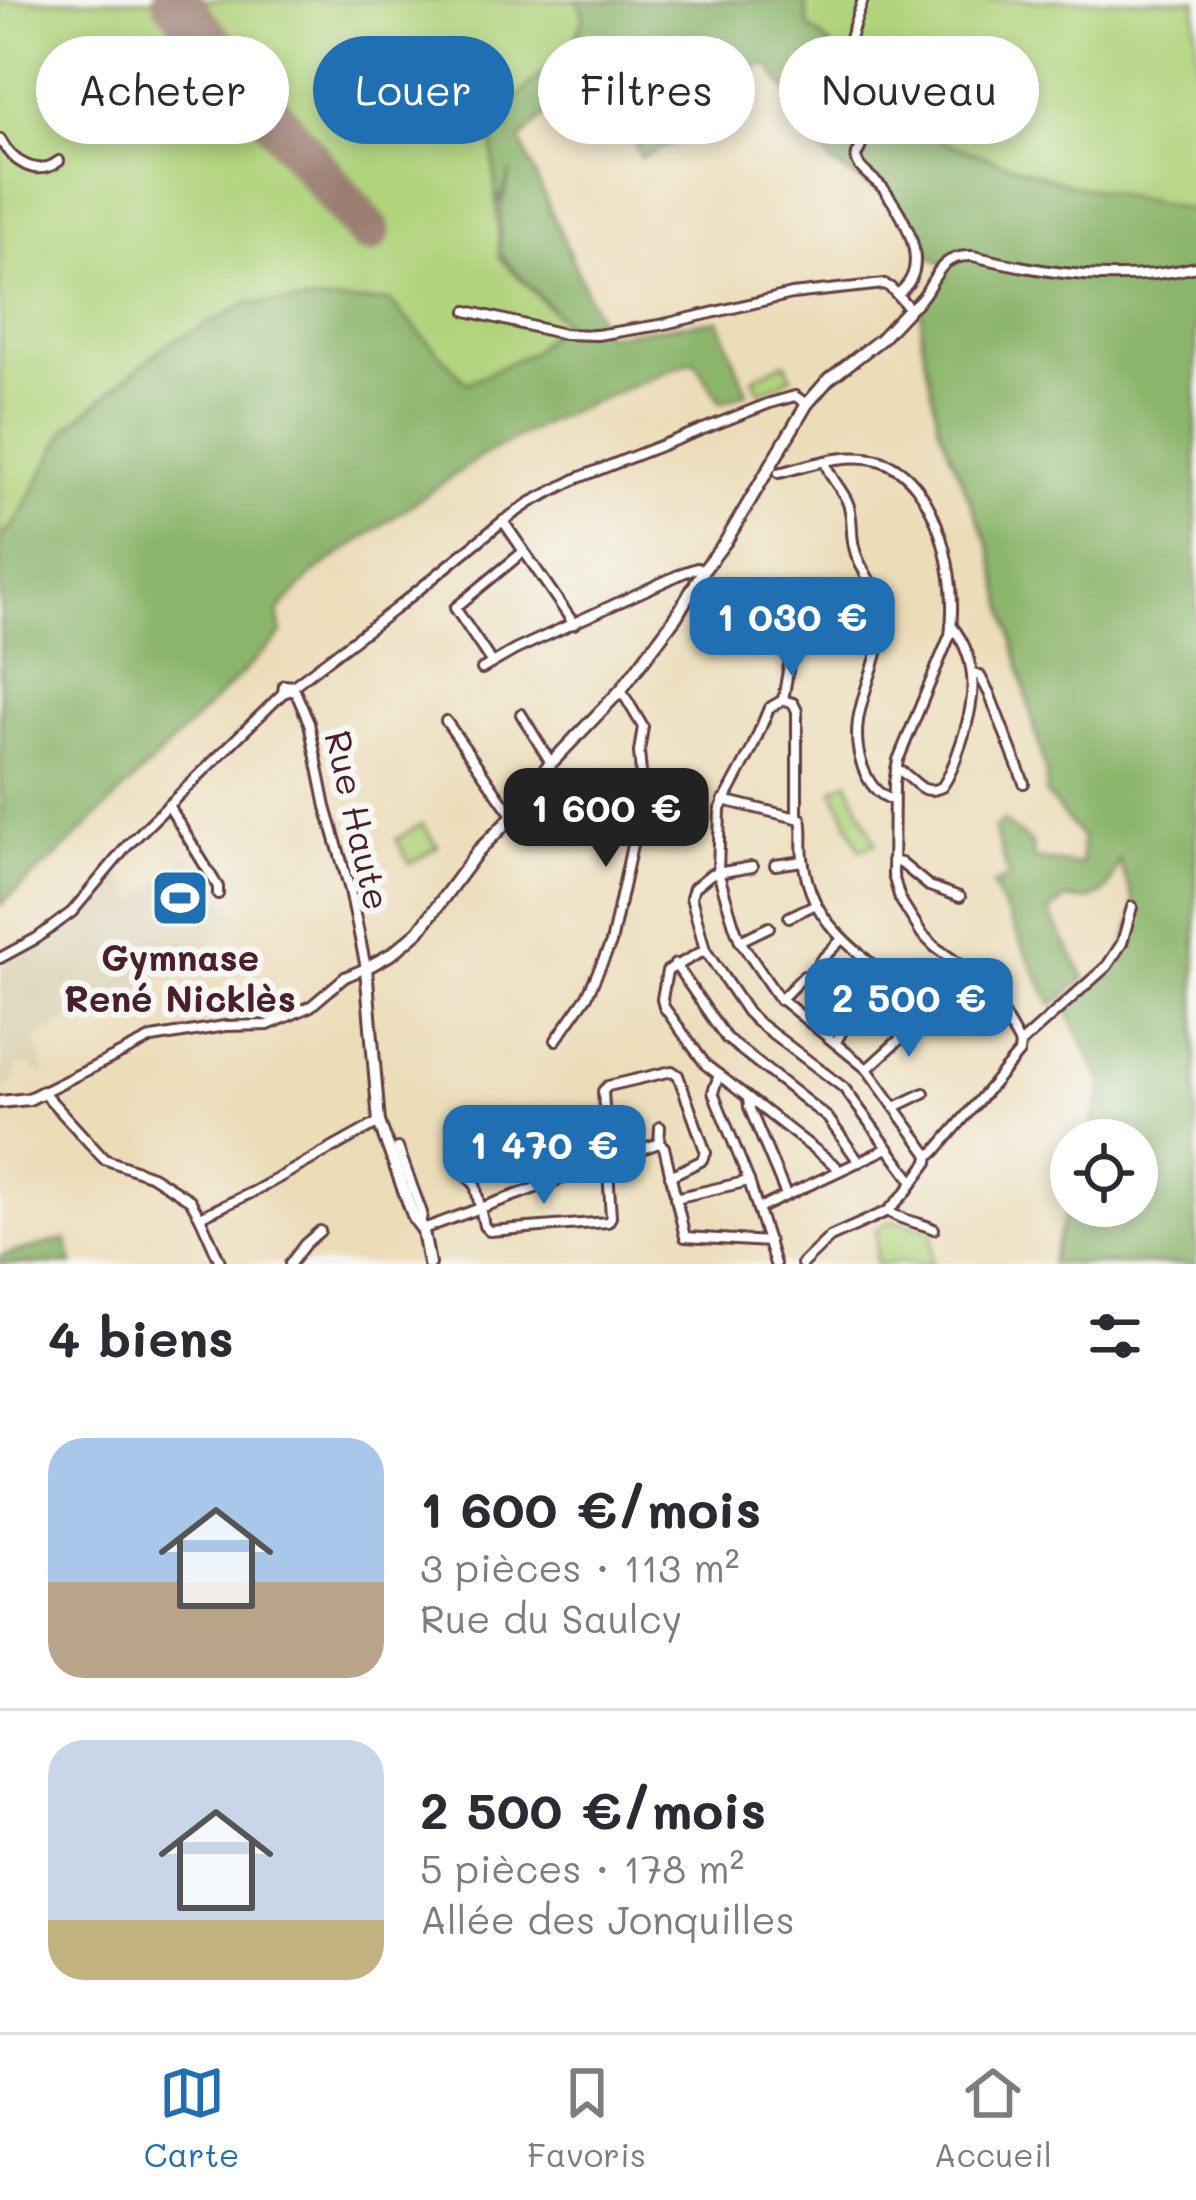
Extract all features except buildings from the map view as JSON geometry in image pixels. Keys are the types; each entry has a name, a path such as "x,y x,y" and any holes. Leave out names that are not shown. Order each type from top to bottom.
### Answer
{"street":[{"path":"863,0 846,49 844,78 861,144 858,163 901,216 915,250 911,281 897,294"},
{"path":"0,139 9,154 31,168 45,169 59,161"},
{"path":"0,1102 29,1099 152,1038 225,1026 268,1025 311,1006 345,977 393,953 419,931 532,783 621,690 676,616 807,404 828,380 917,305 952,257 964,255 1099,278 1196,267"},
{"path":"467,310 563,334 597,335 802,292 884,284 909,309"},
{"path":"0,958 72,912 128,845 283,693 285,684 293,686 503,521 578,478 739,415 793,396 807,404"},
{"path":"778,473 849,458 884,462 919,490 946,560 951,625 896,769 892,861 897,892 911,919 927,940 982,979 1020,1044 1019,1052 929,1155"},
{"path":"825,461 828,476 849,507 854,550 880,604 879,648 855,732 866,776 880,795 893,800"},
{"path":"503,521 574,624"},
{"path":"492,663 456,613 456,606 523,552"},
{"path":"482,669 686,572 702,573"},
{"path":"783,700 798,611"},
{"path":"896,769 924,790 945,784 970,719 973,673 962,640 951,625"},
{"path":"973,673 989,693 1024,783"},
{"name":"Rue Haute","path":"293,686 309,723 366,968"},
{"path":"556,1040 587,996 611,943 643,794 639,752 643,727 621,690"},
{"path":"797,818 797,711 793,703 783,700 769,708 723,800 718,872 740,940 780,1000 868,1069 929,1155 888,1211 830,1237 802,1264"},
{"path":"521,714 551,764"},
{"path":"446,722 512,815"},
{"path":"723,800 797,818 803,824 803,861 816,904 841,940 875,970 836,1042"},
{"path":"168,806 198,850 218,894"},
{"path":"775,865 803,861"},
{"path":"892,861 929,886 960,897"},
{"path":"752,867 718,872 692,892 705,950 747,1012 844,1088 913,1182"},
{"path":"789,917 816,904"},
{"path":"1020,1044 1107,966 1122,944 1132,907"},
{"path":"740,940 769,927"},
{"path":"820,961 841,940"},
{"path":"705,950 667,970 662,1004 701,1060 838,1171"},
{"path":"675,964 726,1038 828,1118 859,1162"},
{"path":"366,968 379,1122 418,1220 429,1264"},
{"path":"780,1000 804,976"},
{"path":"949,1006 1002,1011"},
{"path":"868,1069 899,1040 902,1029"},
{"path":"463,1173 476,1184 484,1226 492,1232 604,1224 611,1217 605,1088 672,1071 678,1075 706,1155 670,1176"},
{"path":"719,1075 713,1092 775,1264"},
{"path":"43,1092 100,1157 146,1173 190,1200 220,1264"},
{"path":"895,1107 924,1094"},
{"path":"748,1098 786,1195"},
{"path":"200,1217 379,1122"},
{"path":"659,1143 661,1127"},
{"path":"418,1220 481,1208 659,1143"},
{"path":"659,1143 664,1147 688,1239 769,1242"},
{"path":"398,1148 422,1213 418,1220"},
{"path":"758,1209 889,1148"},
{"path":"675,1198 748,1181"},
{"path":"888,1211 934,1229"},
{"path":"290,1264 320,1231"}],"shaded area":[{"path":"189,854 203,880 208,877 213,885 209,892 215,901 223,897 239,918 175,971 35,1038 46,1075 29,1064 19,1065 14,1082 0,1095 0,964 38,947 37,943 74,917 116,865 137,903"}],"green space":[{"path":"0,0 578,0 584,18 576,36 538,36 538,78 514,100 514,36 313,36 313,144 493,144 500,258 563,322 532,352 467,384 390,301 249,303 166,345 67,428 17,521 0,539"},
{"path":"578,0 805,0 808,26 820,36 779,36 779,81 769,65 755,66 755,36 576,36 584,18"},
{"path":"805,0 1196,0 1196,211 1067,184 948,144 1039,144 1039,36 820,36 808,26"},
{"path":"538,78 538,122 520,140 605,335 719,320 747,393 721,403 694,360 557,417 480,457 316,571 278,611 282,634 59,854 0,905 0,539 17,521 67,429 166,345 249,303 390,301 467,383 532,352 563,321 500,254 500,210 511,171 497,206 493,144 514,144 514,100"},
{"path":"635,144 672,144 641,158"},
{"path":"819,144 948,144 1067,184 1196,211 1196,1264 1050,1264 1061,1227 1158,1227 1158,1119 1094,1119 1104,1086 1064,1003 1121,959 1136,908 1119,860 1102,894 1066,899 1049,912 1085,978 1052,1005 992,885 1009,877 994,829 1003,821 1032,844 1034,859 1081,865 1082,838 1046,794 1046,774 990,548 939,427 922,341 921,308 939,289 947,267 926,254 900,204 832,164"},
{"path":"785,362 792,377 760,393 753,378"},
{"path":"848,782 876,843 860,850 833,789"},
{"path":"422,824 438,846 410,864 396,839"},
{"path":"891,1221 932,1232 931,1264 876,1264 876,1229"},
{"path":"66,1239 73,1264 0,1264 0,1256"}],"runway":[{"path":"175,0 368,231"}],"place":[{"name":"Gymnase René Nicklès","path":"180,898"}]}
